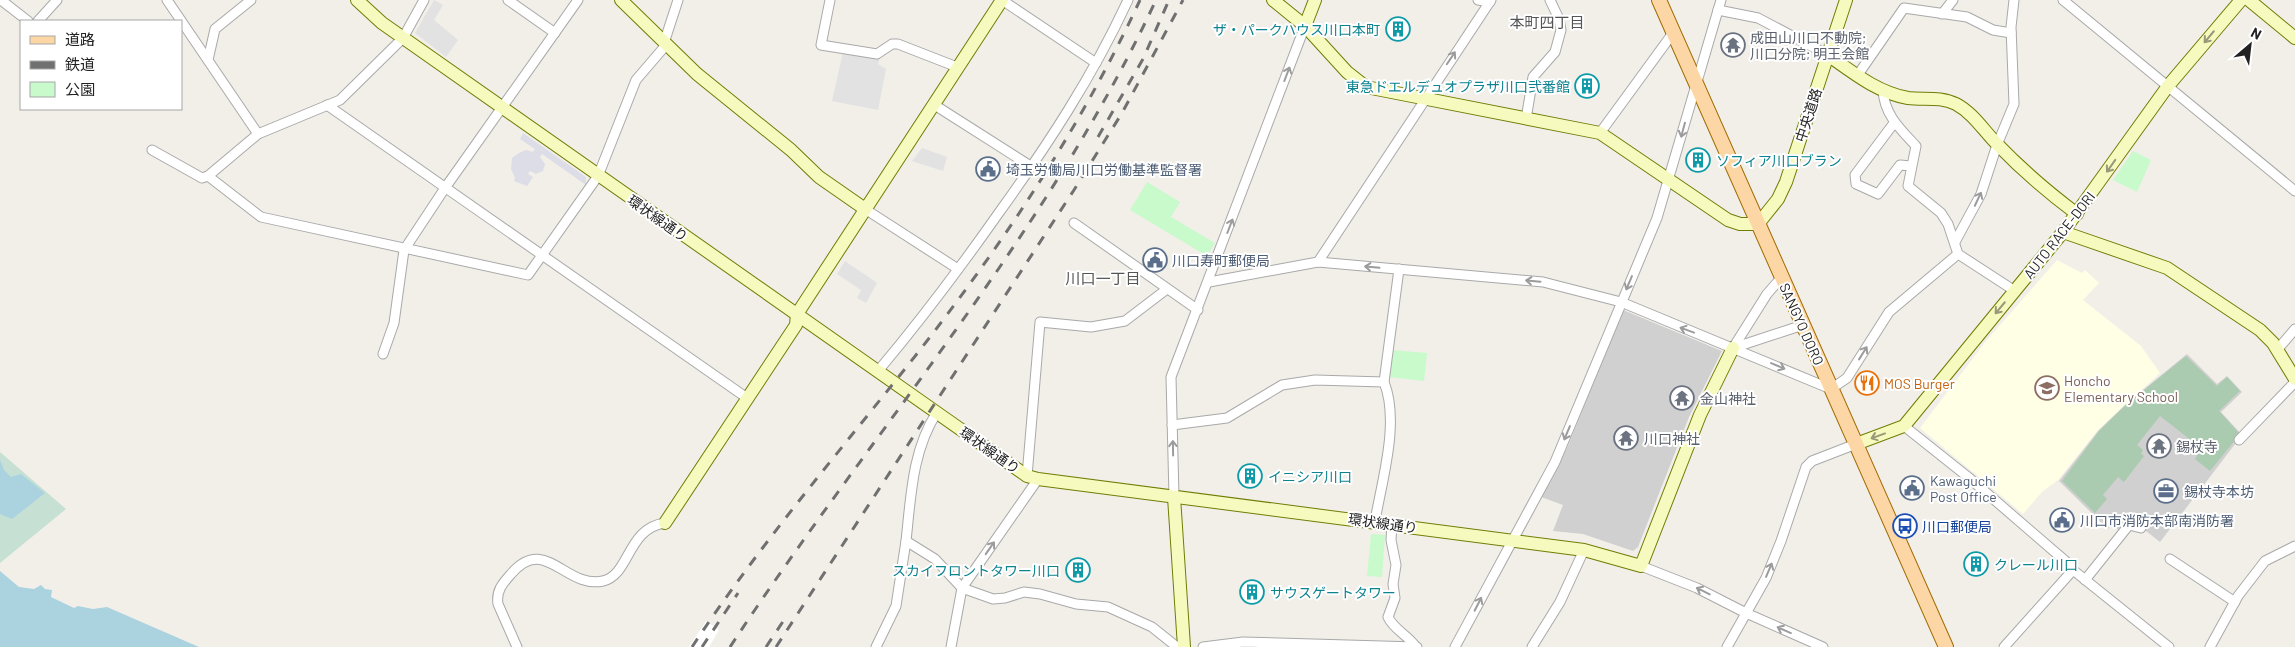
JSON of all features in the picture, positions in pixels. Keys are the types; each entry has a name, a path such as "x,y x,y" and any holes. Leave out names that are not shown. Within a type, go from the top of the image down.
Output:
{"main road":[{"name":"SANGYO DORO","path":"1659,0 1856,444 1942,646"}],"street":[{"path":"1,0 27,20"},
{"path":"39,20 57,0"},
{"path":"167,0 181,20"},
{"path":"208,60 215,29 251,0"},
{"name":"環状線通り","path":"357,0 382,23 502,109 1032,478 1375,521 1584,550 1641,566 1697,588 1746,613 1823,647"},
{"path":"152,150 202,178 208,176 258,134 340,100 403,38 424,0"},
{"path":"508,0 555,33"},
{"path":"383,354 394,323 404,250 445,188 578,0"},
{"path":"621,0 697,74 791,150 819,177 958,269"},
{"path":"208,176 261,217 404,250 528,275 598,176 636,80 665,44 678,0"},
{"path":"830,0 821,45 877,54 892,44 898,44 957,67"},
{"path":"517,647 498,604 497,597 502,584 521,563 531,558 542,559 581,578 604,581 610,579 645,530 653,525 665,523 796,325 797,314 1002,0 1096,64"},
{"path":"878,371 924,316 1032,167 1096,64 1128,0"},
{"path":"1274,0 1305,26 1347,72 1366,87 1600,133 1728,220 1740,224 1758,224"},
{"path":"1184,647 1174,496 1171,377 1209,282 1315,0"},
{"path":"1318,262 1424,99 1491,1 1478,0"},
{"path":"1526,119 1533,77 1555,52 1561,30 1559,19 1550,0"},
{"path":"1455,647 1511,540 1555,462 1657,218 1721,0"},
{"name":"中央道路","path":"1758,224 1778,199 1786,182 1846,0"},
{"path":"1942,14 1953,0"},
{"path":"1955,242 1980,194 2014,104 2011,33 2014,0"},
{"path":"2062,0 2295,191"},
{"name":"AUTO RACE-DORI","path":"1904,426 2078,214 2168,86 2241,0"},
{"path":"2249,0 2295,38"},
{"path":"1857,76 1904,8 1967,17 1993,30 2011,33"},
{"path":"1718,10 1758,18 1828,55 1857,76 1882,90 1909,98 1927,97 1957,105 1973,117 1997,145 2040,186 2078,214"},
{"path":"182,22 258,134"},
{"path":"1600,133 1673,33"},
{"path":"1882,90 1883,100 1894,123 1916,146 1908,186 1941,213 1948,224 1958,254 2015,291"},
{"path":"933,104 1032,167"},
{"path":"327,105 747,398"},
{"path":"1894,123 1855,175 1856,184 1878,194 1900,165 1911,166"},
{"path":"1074,223 1198,310"},
{"path":"2063,232 2167,268 2260,330 2277,350 2295,381 2239,440"},
{"path":"1209,282 1318,262 1543,282 1621,302 1831,389 1847,378 1890,312 1958,254"},
{"path":"1375,521 1391,427 1389,393 1384,382 1398,269"},
{"path":"1641,566 1700,415 1733,348 1767,294 1781,278"},
{"path":"952,647 962,588 1032,478 1040,322 1091,327 1125,321 1167,289"},
{"path":"1733,348 1803,326"},
{"path":"2277,350 2295,329"},
{"path":"1172,425 1227,418 1282,385 1315,380 1384,382"},
{"path":"876,647 896,606 906,541 912,478 923,436 937,412"},
{"path":"1727,647 1766,578 1781,541 1806,467 1812,461 1904,426 1968,477 2070,565 2073,570 2169,647"},
{"path":"1392,524 1391,540 1396,565 1393,584 1395,598 1388,617 1392,625 1411,638 1417,647"},
{"path":"2085,580 2129,525 2141,528"},
{"path":"906,541 935,558 962,588 993,599 1005,598 1024,592 1040,594 1076,604 1108,607 1152,627 1178,647"},
{"path":"2210,647 2234,602 2265,561 2295,546"},
{"path":"1532,647 1560,602 1584,550"},
{"path":"2170,559 2234,602"},
{"path":"2004,647 2073,570"},
{"path":"1203,647 1243,642 1417,647"}],"shaded area":[{"path":"434,0 443,5 434,20 458,40 446,57 415,33"},
{"path":"843,52 880,58 878,64 886,69 878,110 832,101"},
{"path":"523,133 586,177 586,185 542,154 540,157 545,164 543,171 536,174 530,171 528,174 533,177 527,186 514,181 515,178 511,169 512,158 526,150 533,152 535,149 520,139"},
{"path":"922,148 947,157 943,171 912,161"},
{"name":"Honcho Elementary School","path":"2057,260 2082,273 2085,270 2099,283 2083,300 2141,346 2160,373 2098,430 2058,480 2042,492 2023,514 1920,428 1986,341"},
{"path":"845,261 877,283 866,303 857,298 861,290 837,274"},
{"path":"1623,310 1722,351 1689,417 1638,547 1633,551 1583,534 1553,531 1563,505 1541,497 1568,446"},
{"name":"錫杖寺","path":"2187,354 2217,384 2227,376 2242,392 2221,412 2242,435 2160,542 2141,527 2120,531 2112,525 2108,529 2059,481 2099,430 2127,403"},
{"path":"2186,356 2217,386 2227,377 2240,391 2219,411 2240,434 2210,471 2195,459 2198,454 2189,445 2192,441 2160,416 2137,445 2143,450 2141,453 2144,456 2124,482 2118,477 2103,495 2107,499 2095,513 2062,481 2099,431 2128,403"},
{"path":"0,452 66,509 0,563"}],"green space":[{"path":"2133,151 2151,160 2137,192 2113,180"},
{"path":"1147,182 1180,202 1171,217 1215,243 1207,256 1130,210"},
{"path":"1391,350 1427,353 1424,381 1388,377"},
{"path":"1371,534 1385,535 1382,577 1367,576"}],"water":[{"path":"0,460 4,470 11,477 21,474 45,493 12,519 0,514"},
{"path":"0,571 19,587 34,589 41,585 45,589 52,590 51,597 74,608 78,606 93,609 107,607 199,647 0,647"}],"pier":[{"path":"706,621 719,630 709,647 689,647"}],"railway":[{"path":"692,647 745,571 916,355 1010,227 1066,139 1117,47 1140,0"},
{"path":"730,647 1010,251 1063,170 1112,87 1156,0"},
{"path":"1098,137 1143,59 1169,0"},
{"path":"776,647 1074,190 1122,113 1183,0"},
{"path":"702,647 738,593"},
{"path":"766,647 786,617"}],"place":[{"name":"ザ・パークハウス川口本町","path":"1398,29"},
{"name":"成田山川口不動院; 川口分院; 明王会館","path":"1733,45"},
{"name":"東急ドエルデュオプラザ川口弐番館","path":"1587,86"},
{"name":"ソフィア川口ブラン","path":"1698,160"},
{"name":"埼玉労働局川口労働基準監督署","path":"988,169"},
{"name":"川口寿町郵便局","path":"1155,260"},
{"name":"MOS Burger","path":"1867,383"},
{"name":"Honcho Elementary School","path":"2047,388"},
{"name":"金山神社","path":"1682,398"},
{"name":"川口神社","path":"1626,438"},
{"name":"錫杖寺","path":"2159,446"},
{"name":"イニシア川口","path":"1250,476"},
{"name":"Kawaguchi Post Office","path":"1912,488"},
{"name":"錫杖寺本坊","path":"2166,491"},
{"name":"川口市消防本部南消防署","path":"2062,520"},
{"name":"川口郵便局","path":"1905,526"},
{"name":"クレール川口","path":"1976,564"},
{"name":"スカイフロントタワー川口","path":"1078,570"},
{"name":"サウスゲートタワー","path":"1252,592"}],"district":[{"name":"本町四丁目","path":"1547,22"},
{"name":"川口一丁目","path":"1103,278"}]}
